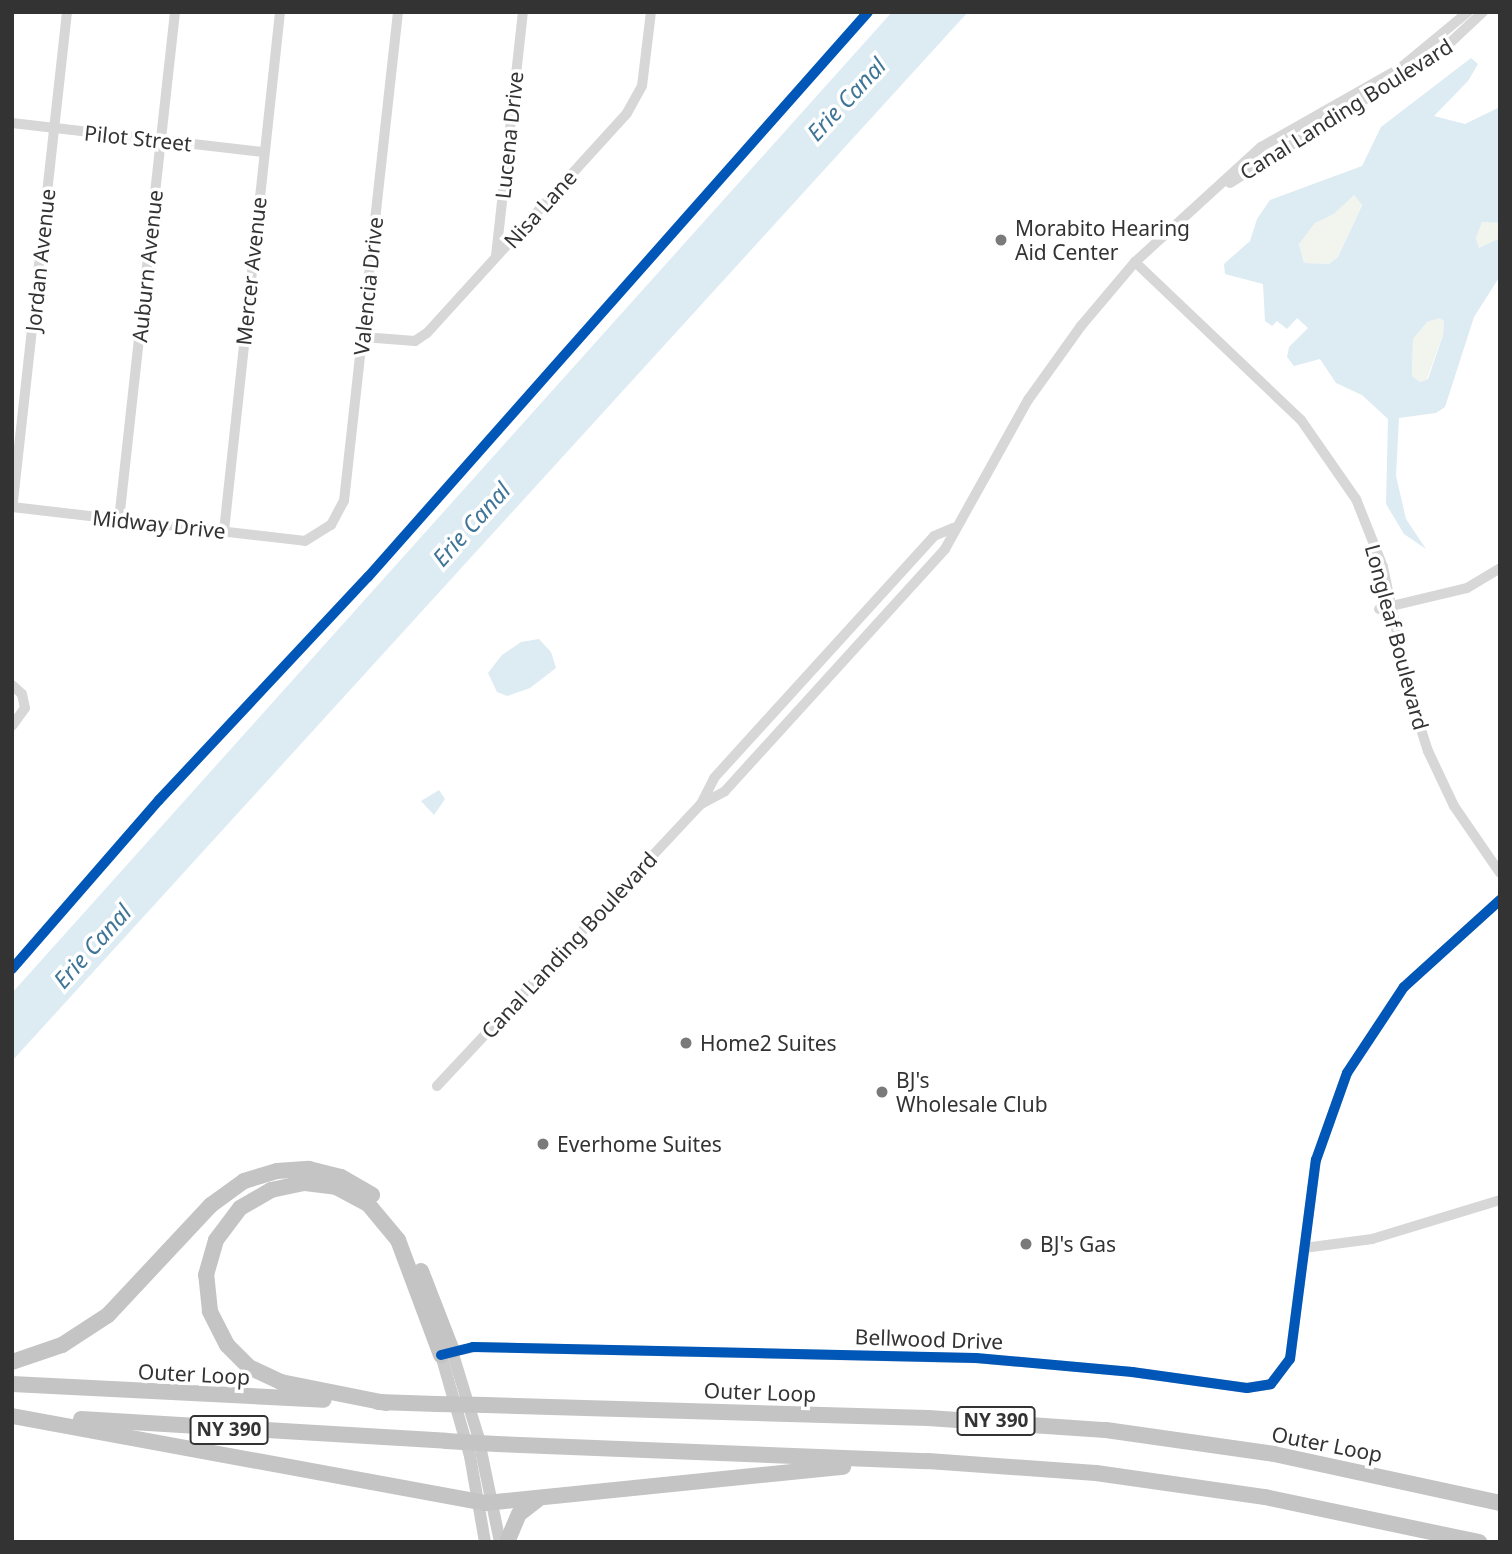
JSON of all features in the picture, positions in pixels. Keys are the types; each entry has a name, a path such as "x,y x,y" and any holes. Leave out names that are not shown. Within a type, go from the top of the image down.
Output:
{"highway":[{"path":"12,1362 62,1345 114,1311 232,1188 263,1174 298,1168 347,1179 390,1212 414,1253 446,1353"},
{"path":"386,1403 272,1379 245,1364 227,1345 210,1311 206,1275 216,1240 240,1208 267,1192 300,1184 336,1187 364,1201 398,1240 446,1353"},
{"name":"Outer Loop","path":"12,1384 386,1403 929,1418 1072,1427 1274,1454 1500,1503"},
{"path":"12,1415 486,1503 738,1474 928,1461"},
{"name":"NY 390","path":"12,1415 497,1444 928,1461 1063,1470 1198,1486 1479,1542"},
{"path":"507,1542 519,1514 546,1497"}],"main road":[{"path":"446,1353 486,1503 500,1542"},
{"path":"485,1542 486,1503"}],"street":[{"name":"Jordan Avenue","path":"12,507 67,12"},
{"name":"Auburn Avenue","path":"119,520 175,12"},
{"name":"Mercer Avenue","path":"224,531 280,12"},
{"name":"Valencia Drive","path":"305,541 331,525 344,501 398,12"},
{"name":"Lucena Drive","path":"496,258 523,12"},
{"name":"Nisa Lane","path":"363,337 415,341 496,258 627,113 642,86 651,12"},
{"name":"Canal Landing Boulevard","path":"701,804 725,791 945,549 953,528 1034,392 1135,262 1261,148 1399,68 1468,12"},
{"name":"Canal Landing Boulevard","path":"1204,199 1438,54 1483,12"},
{"name":"Pilot Street","path":"12,123 264,152"},
{"name":"Longleaf Boulevard","path":"1135,262 1301,420 1330,457 1369,530 1392,606 1410,695 1428,751 1454,806 1500,873"},
{"name":"Midway Drive","path":"12,507 305,541"},
{"name":"Canal Landing Boulevard","path":"437,1086 701,804 714,778 925,547 953,528"},
{"path":"1379,609 1467,588 1500,568"},
{"path":"12,685 22,694 25,708 12,726"},
{"name":"Bellwood Drive","path":"446,1353 478,1347 976,1359 1260,1388 1279,1378 1290,1359 1319,1149 1353,1061 1404,987 1500,900"},
{"path":"1304,1248 1372,1239 1500,1200"}],"shaded area":[{"path":"1354,195 1362,204 1338,257 1329,264 1304,263 1299,244 1315,223 1334,214"},
{"path":"1482,222 1500,223 1500,238 1479,248 1476,238"},
{"path":"1440,318 1444,321 1443,334 1427,379 1420,382 1412,376 1413,339 1427,322"}],"water":[{"name":"Erie Canal","path":"892,12 968,12 12,1061 12,993"},
{"path":"1471,58 1478,64 1468,81 1434,116 1465,124 1500,107 1500,223 1482,222 1476,238 1479,248 1500,238 1500,276 1474,317 1445,407 1436,413 1399,418 1396,476 1406,519 1426,549 1404,534 1386,504 1388,419 1362,395 1336,383 1320,359 1294,366 1287,357 1289,347 1308,328 1297,318 1287,329 1277,321 1272,326 1265,321 1263,284 1225,274 1224,264 1250,241 1257,219 1270,200 1362,166 1381,127","holes":["1354,195 1362,205 1338,257 1329,264 1304,263 1299,244 1315,223 1334,214","1440,318 1444,321 1443,335 1428,379 1420,382 1412,376 1413,339 1427,322"]},
{"path":"539,639 551,652 556,668 530,688 507,696 497,692 488,673 502,655 521,642"},
{"path":"439,790 445,799 434,815 421,801"}],"cycle path":[{"path":"12,969 159,800 368,577 868,12"},
{"path":"441,1355 473,1347 976,1358 1132,1372 1247,1388 1271,1384 1290,1359 1316,1160 1347,1073 1404,987 1500,900"}],"place":[{"name":"Morabito Hearing Aid Center","path":"1001,240"},
{"name":"Home2 Suites","path":"686,1043"},
{"name":"BJ's Wholesale Club","path":"882,1092"},
{"name":"Everhome Suites","path":"543,1144"},
{"name":"BJ's Gas","path":"1026,1244"}]}
